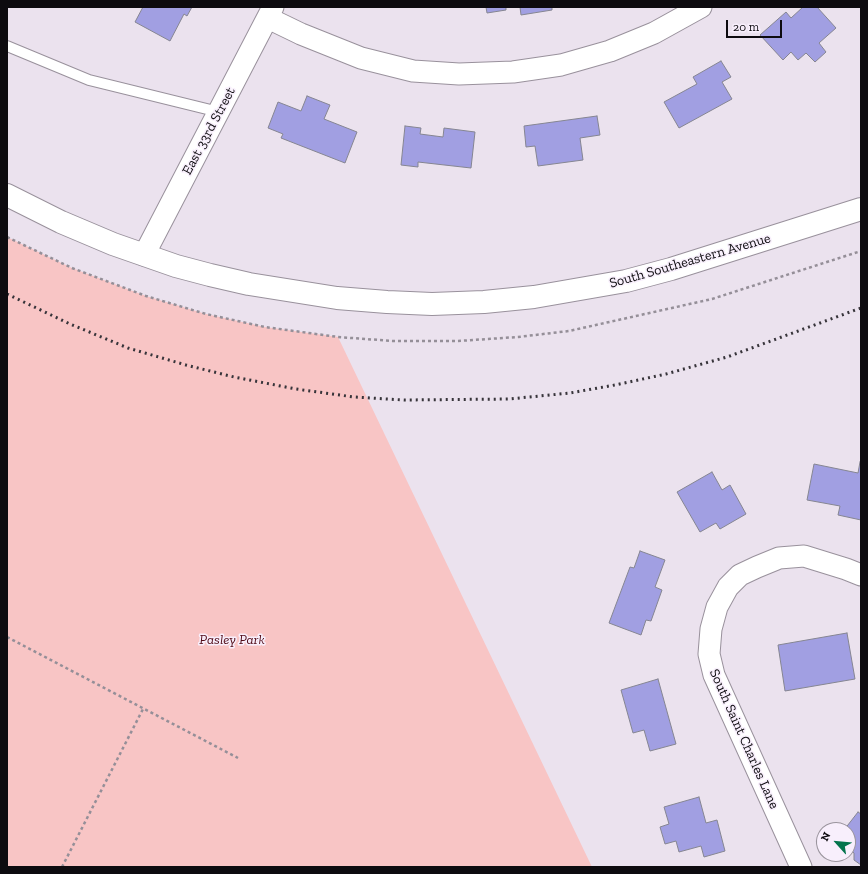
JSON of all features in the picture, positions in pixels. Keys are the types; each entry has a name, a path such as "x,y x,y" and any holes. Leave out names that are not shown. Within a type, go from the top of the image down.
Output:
{"main road":[{"name":"South Southeastern Avenue","path":"7,195 90,235 176,266 249,284 337,298 432,304 484,302 534,297 626,281 671,269 861,209"}],"street":[{"path":"270,13 301,34 361,58 413,71 459,74 514,72 561,65 610,51 654,33 700,7"},
{"name":"East 33rd Street","path":"144,255 270,13"},
{"name":"South Saint Charles Lane","path":"801,867 714,675 709,654 711,629 717,607 728,587 740,575 757,566 779,558 804,556 861,575"}],"lane":[{"path":"7,46 89,80 219,112"}],"path":[{"path":"7,237 92,276 146,296 206,314 265,327 338,338 393,342 458,341 569,331 712,299 861,250"},
{"path":"7,637 238,758"},
{"path":"62,867 143,709"}],"green space":[{"name":"Pasley Park","path":"7,237 72,268 146,296 206,314 265,327 338,337 592,867 7,867"}],"building":[{"path":"143,7 192,7 187,16 184,14 170,41 135,22"},
{"path":"486,7 506,7 506,10 487,13"},
{"path":"520,7 552,7 552,10 521,15"},
{"path":"803,7 817,7 836,28 819,43 826,52 815,62 806,53 798,60 791,52 783,60 760,35 786,12 791,18"},
{"path":"721,61 731,77 722,82 732,99 679,128 664,102 697,84 693,77"},
{"path":"307,96 330,105 324,119 357,132 345,163 281,138 283,134 268,128 278,102 301,111"},
{"path":"597,116 600,135 580,138 583,160 538,166 535,146 526,147 524,126"},
{"path":"405,126 421,128 420,134 443,137 444,128 475,132 471,168 418,162 418,167 401,165"},
{"path":"860,462 861,520 838,515 840,506 807,500 814,464 858,473"},
{"path":"712,472 722,490 730,485 746,514 720,529 716,523 700,532 677,492"},
{"path":"640,551 665,560 655,587 662,590 651,621 646,620 641,635 609,623 630,567 634,568"},
{"path":"847,633 855,679 785,691 778,645"},
{"path":"658,679 676,744 650,751 644,730 633,733 621,690"},
{"path":"699,797 706,823 717,820 725,851 704,857 701,846 679,852 676,841 665,844 660,827 669,824 664,807"},
{"path":"858,812 861,814 861,865 856,861 856,822 850,822"}],"railway":[{"path":"7,294 70,324 128,348 186,365 234,377 296,389 354,397 404,400 509,399 570,393 615,385 666,374 727,357 861,308"}]}
